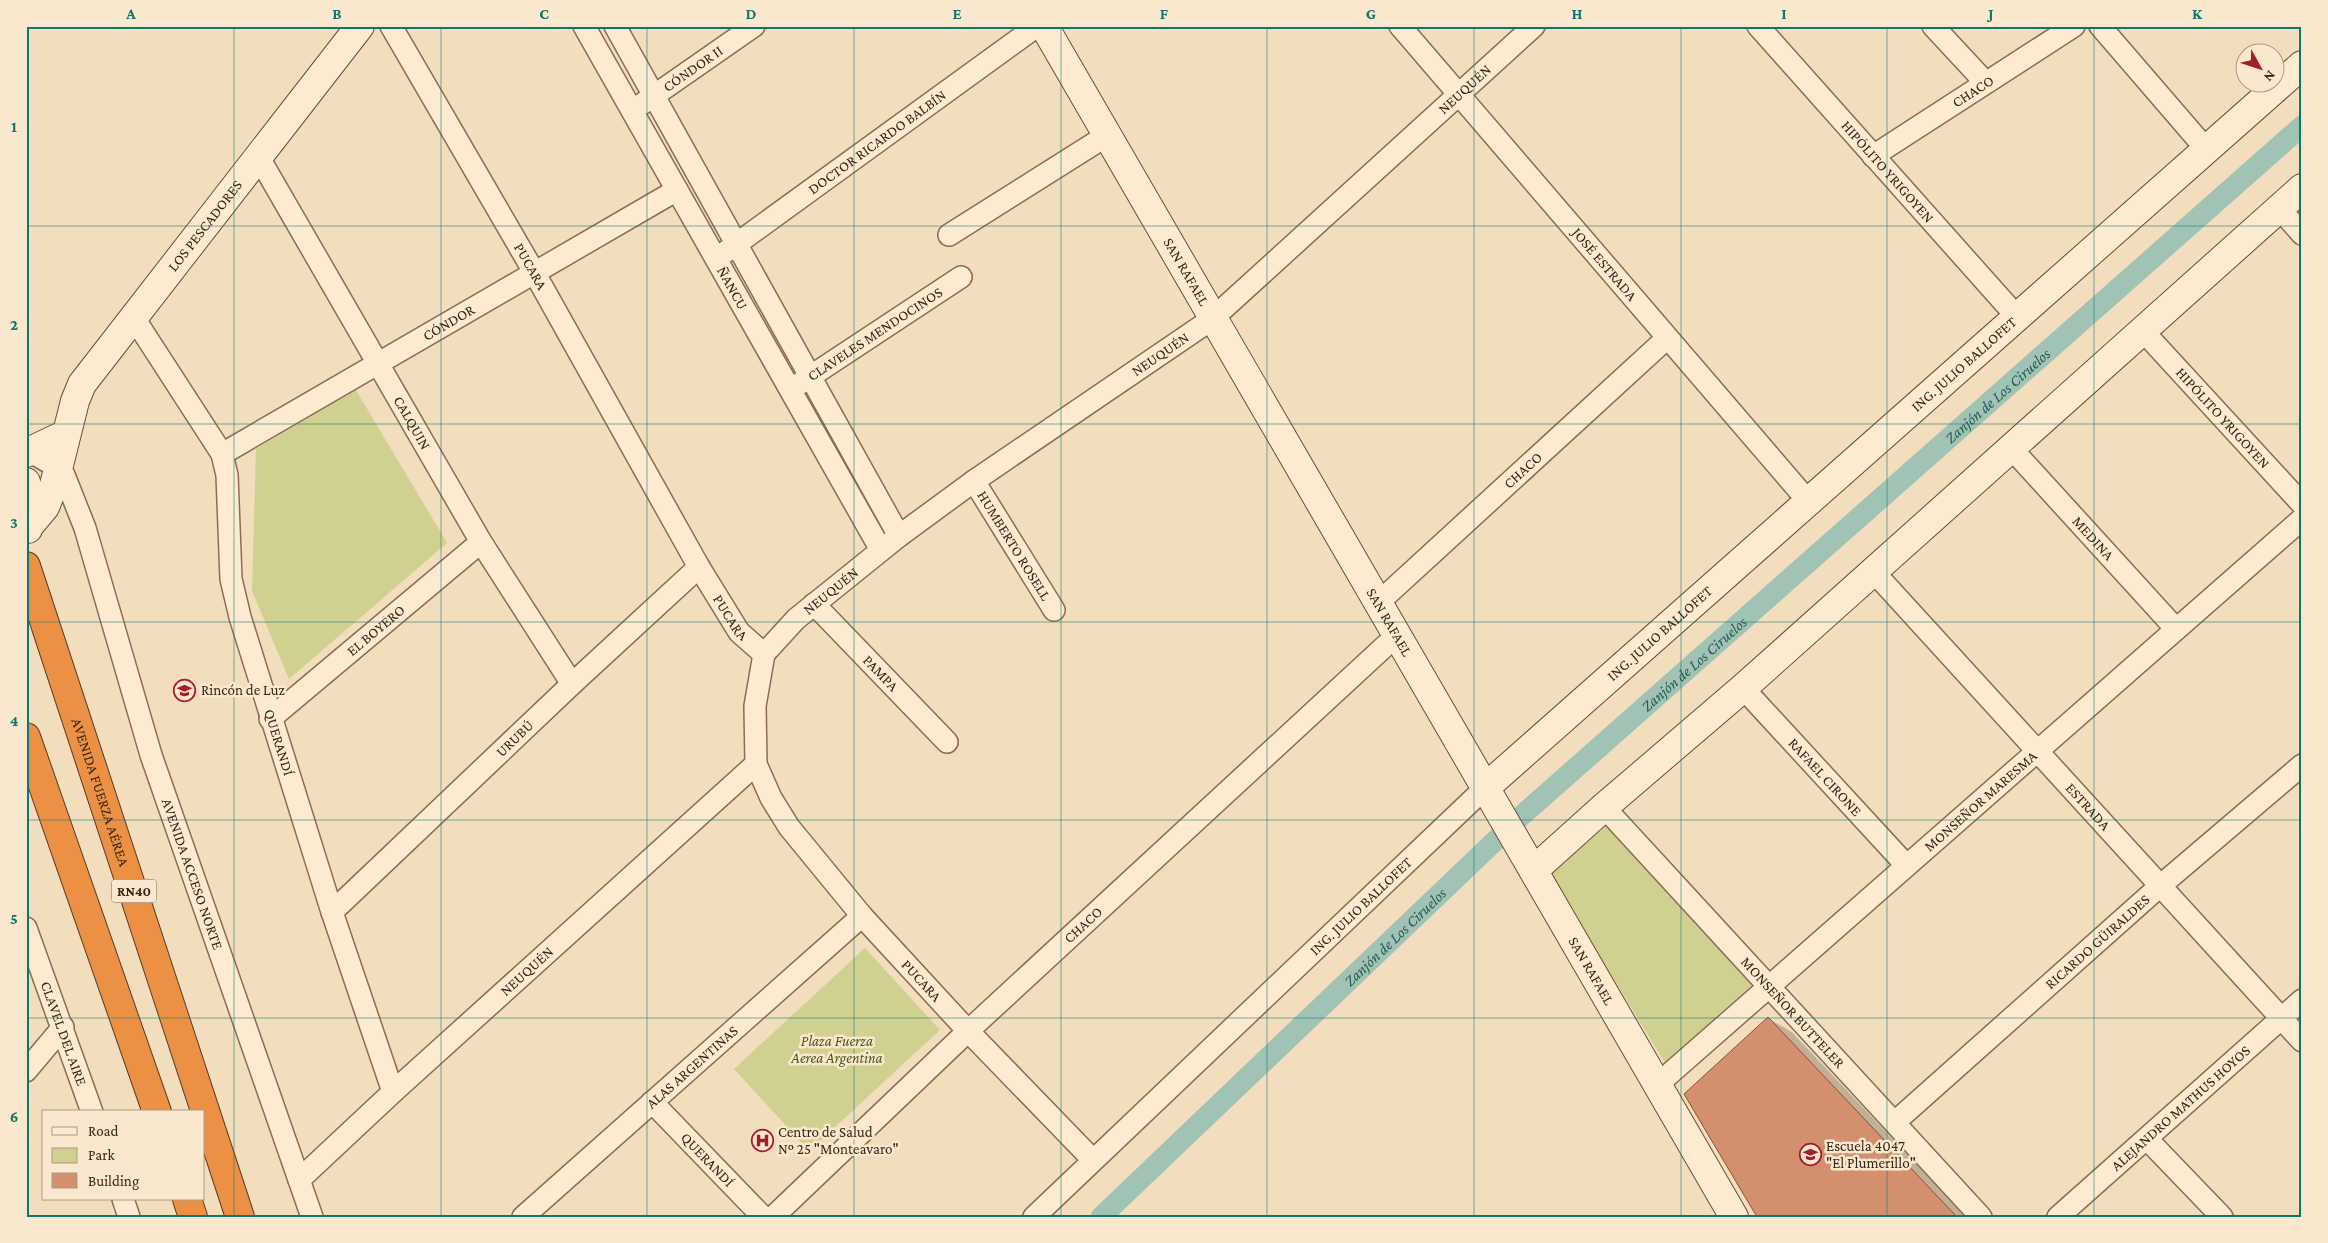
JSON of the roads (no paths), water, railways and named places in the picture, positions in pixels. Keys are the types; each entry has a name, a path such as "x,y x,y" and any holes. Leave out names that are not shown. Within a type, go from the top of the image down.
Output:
{"highway":[{"name":"AVENIDA FUERZA AÉREA","path":"26,566 205,1110"},
{"path":"26,737 156,1110"},
{"name":"AVENIDA FUERZA AÉREA","path":"205,1111 240,1217"},
{"path":"187,1200 193,1217"}],"street":[{"name":"LOS PESCADORES","path":"33,522 58,467 74,401 82,384 360,26"},
{"name":"PUCARA","path":"391,26 534,272 700,567 739,632 764,654 755,706 756,764 771,798 789,827 862,916 968,1031 1093,1160"},
{"name":"ÑANCU","path":"584,26 881,550"},
{"name":"ÑANCU","path":"615,26 898,536"},
{"name":"CÓNDOR II","path":"632,110 754,26"},
{"name":"DOCTOR RICARDO BALBÍN","path":"716,259 1037,26"},
{"name":"SAN RAFAEL","path":"1044,26 1212,319 1379,602 1734,1217"},
{"name":"JOSÉ ESTRADA","path":"1400,26 1666,339 1808,501"},
{"name":"NEUQUÉN","path":"764,654 796,619 898,536 974,481 1212,319 1534,26"},
{"name":"HIPÓLITO YRIGOYEN","path":"1758,26 2018,318"},
{"path":"1933,26 1985,82"},
{"name":"CHACO","path":"1873,156 2074,26"},
{"path":"2100,26 2206,149"},
{"name":"ING. JULIO BALLOFET","path":"1034,1217 1093,1160 1808,501 2018,318 2302,65"},
{"path":"950,235 1106,136"},
{"name":"CALQUIN","path":"258,156 481,542 572,684"},
{"path":"1530,862 1604,807 1743,688 2302,188"},
{"name":"CÓNDOR","path":"222,454 677,190"},
{"path":"2279,208 2302,234"},
{"name":"CLAVELES MENDOCINOS","path":"790,389 961,277"},
{"name":"QUERANDÍ","path":"134,318 222,454 227,475 231,579 240,617 270,719 332,912 393,1092"},
{"name":"HIPÓLITO YRIGOYEN","path":"2143,331 2302,504"},
{"name":"CHACO","path":"1379,602 1666,339"},
{"path":"28,453 66,434"},
{"name":"MEDINA","path":"2011,448 2176,629"},
{"path":"28,453 58,467"},
{"name":"AVENIDA ACCESO NORTE","path":"58,467 69,485 85,528 151,755 312,1217"},
{"name":"HUMBERTO ROSELL","path":"974,481 1054,610"},
{"path":"26,482 32,506 33,522"},
{"name":"AVENIDA ACCESO NORTE","path":"33,522 58,507 68,511 85,528"},
{"name":"MONSEÑOR MARESMA","path":"1658,1084 2302,519"},
{"name":"EL BOYERO","path":"270,719 481,542"},
{"name":"URUBÚ","path":"332,912 572,684 700,567"},
{"name":"ESTRADA","path":"1873,571 2302,1041"},
{"name":"PAMPA","path":"814,604 948,742"},
{"name":"CHACO","path":"773,1217 968,1031 1397,635"},
{"name":"RAFAEL CIRONE","path":"1743,688 1906,866"},
{"name":"NEUQUÉN","path":"299,1180 393,1092 756,764"},
{"name":"RICARDO GÜIRALDES","path":"1895,1122 2160,886 2302,765"},
{"name":"MONSEÑOR BUTTELER","path":"1604,807 1981,1217"},
{"name":"ALAS ARGENTINAS","path":"523,1217 862,916"},
{"name":"CLAVEL DEL AIRE","path":"26,928 91,1110"},
{"name":"ALEJANDRO MATHUS HOYOS","path":"2058,1217 2302,1000"},
{"path":"26,1071 63,1027"},
{"name":"QUERANDÍ","path":"652,1102 763,1217"},
{"path":"2147,1139 2222,1217"},
{"path":"122,1200 128,1217"}],"waterway":[{"name":"Zanjón de Los Ciruelos","path":"1101,1217 1519,818 2302,126"}],"place":[{"name":"Rincón de Luz","path":"185,690"},
{"name":"Centro de Salud Nº 25 \"Monteavaro\"","path":"762,1141"},
{"name":"Escuela 4047 \"El Plumerillo\"","path":"1810,1155"}],"park label":[{"name":"Plaza Fuerza Aerea Argentina","path":"837,1050"}]}
